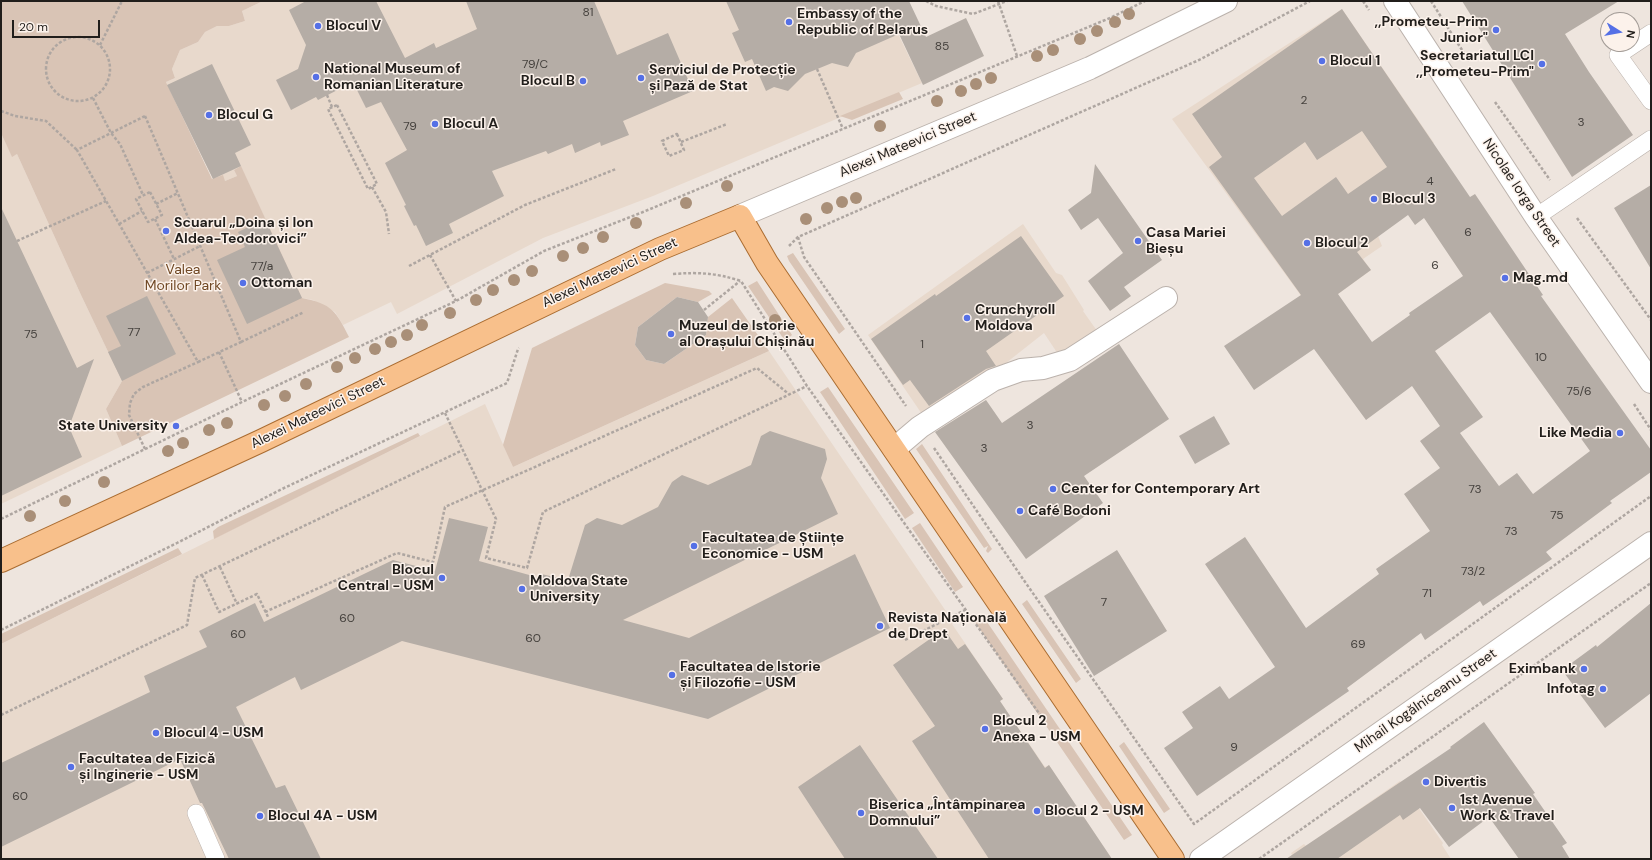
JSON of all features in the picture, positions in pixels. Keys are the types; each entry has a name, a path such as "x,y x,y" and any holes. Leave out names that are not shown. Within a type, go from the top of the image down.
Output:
{"main road":[{"name":"Alexei Mateevici Street","path":"1,561 260,441 660,249 1090,68 1226,1"},
{"name":"Nicolae Iorga Street","path":"1395,1 1536,217 1651,382"},
{"path":"740,216 766,263 1173,859"},
{"path":"894,449 920,427 992,380 1021,370 1043,368 1070,360 1166,298"},
{"name":"Mihail Kogălniceanu Street","path":"1201,859 1651,543"}],"lane":[{"path":"1651,33 1618,55 1651,101"},
{"path":"1536,217 1651,139"},
{"path":"196,813 216,859"}],"path":[{"path":"100,45 122,1"},
{"path":"926,1 936,6 973,14 1007,1"},
{"path":"998,1 1017,56"},
{"path":"1,520 242,402 456,301 544,251 643,212 1110,18 1145,1"},
{"path":"786,250 798,237 1199,60 1310,1"},
{"path":"1431,1 1473,68"},
{"path":"80,36 92,39 107,53 110,63 110,74 107,84 101,92 93,98 83,101 72,101 62,97 53,90 47,81 47,59 52,49 60,42 70,37 80,36"},
{"path":"817,69 842,129"},
{"path":"327,96 332,107"},
{"path":"93,98 111,133 120,144 143,195"},
{"path":"337,105 377,184 372,187 368,189 328,109 337,105"},
{"path":"1,111 15,116 46,121 77,150 198,362"},
{"path":"77,150 145,116 241,342"},
{"path":"681,142 727,124"},
{"path":"677,134 681,142 684,150 669,156 662,141 677,134"},
{"path":"409,266 525,205 616,169"},
{"path":"372,187 386,212 389,234"},
{"path":"150,192 156,204 162,215 148,222 136,199 150,192"},
{"path":"156,204 178,193"},
{"path":"17,241 106,201"},
{"path":"119,224 142,211"},
{"path":"155,219 174,259"},
{"path":"798,237 804,256 1023,579 1194,824 1651,496"},
{"path":"147,273 200,246"},
{"path":"430,255 456,301"},
{"path":"666,277 673,274 695,273 722,275 740,281 808,386 1042,718"},
{"path":"704,310 740,281"},
{"path":"145,449 129,415 130,403 134,394 143,387 304,312"},
{"path":"1,630 282,489 507,383 518,349 524,346"},
{"path":"219,352 242,402"},
{"path":"265,612 396,553 433,562 446,507 481,490 757,368 790,395"},
{"path":"445,413 496,519 486,558 527,568 543,512 808,386"},
{"path":"1,714 187,624 196,578 463,450"},
{"path":"220,567 237,604"},
{"path":"202,575 219,612 257,594 268,617"},
{"path":"1259,859 1651,583"},
{"path":"905,640 965,610"}],"shaded area":[{"path":"263,1 882,1 922,83 653,196 543,238 397,314 391,302 343,325 335,312 313,300 302,298 241,167 234,170 237,176 225,181 213,179 166,82 175,78 172,69 180,50 198,42 205,32 217,26 229,26 245,21 242,11"},
{"path":"1342,9 1434,143 1397,168 1378,236 1382,246 1363,259 1371,270 1338,294 1323,326 1172,119"},
{"path":"1,133 12,156 17,154 122,381 106,409 122,446 1,504"},
{"name":"Crunchyroll Moldova","path":"1023,224 1056,273 1062,275 1084,310 1083,311 1100,335 1062,360 1044,333 973,389 926,420 868,335"},
{"name":"Moldova State University","path":"769,351 954,623 952,624 1003,699 1000,701 1045,767 1049,765 1112,859 1,859 1,644 485,404 513,467"},
{"path":"1400,781 1443,843 1442,845 1451,859 1286,859 1292,855 1291,853 1304,844 1306,846"}],"green space":[{"name":"Valea Morilor Park","path":"1,1 263,1 242,11 245,21 229,26 217,26 205,32 198,42 180,50 172,69 175,78 166,82 212,179 223,175 225,181 237,176 234,170 241,166 302,298 320,303 332,310 349,337 122,446 106,409 122,381 17,154 12,157 1,133"},
{"path":"899,92 903,99 852,120 840,116"},
{"path":"793,253 845,329 839,334 789,261 787,256"},
{"path":"757,281 792,335 785,341 748,286"},
{"path":"665,283 709,291 712,294 698,302 677,297 638,327 635,345 646,360 664,364 706,335 708,317 732,298 769,351 513,467 503,445 532,348"},
{"path":"828,387 914,513 905,519 820,392"},
{"path":"418,433 420,436 214,539 213,531 218,527"},
{"path":"922,444 992,549 988,553 986,551 988,546 984,548 916,449"},
{"path":"920,523 963,587 955,592 912,528"},
{"path":"178,548 182,554 1,644 1,634"},
{"path":"1027,600 1081,679 1076,683 1022,604"},
{"path":"983,616 1132,835 1124,840 975,622"},
{"path":"1124,742 1170,809 1164,813 1119,746"}],"building":[{"path":"306,1 376,1 405,58 434,43 436,48 477,29 466,1 594,1 617,55 668,33 693,91 623,121 629,135 601,146 600,142 575,153 572,144 548,154 546,151 492,171 504,196 449,224 453,233 426,246 416,225 414,226 404,206 406,205 385,163 407,150 381,102 366,108 353,82 318,100 316,97 291,110 276,80 298,69 306,45 289,10"},
{"path":"726,1 909,1 926,37 966,18 984,56 923,85 899,34 856,53 848,67 832,63 805,74 788,91 774,87 766,91 752,59 745,62 732,33 739,30"},
{"path":"1462,1 1619,1 1565,34 1589,72 1633,135 1572,177"},
{"path":"1342,9 1470,197 1475,194 1543,295 1541,296 1651,450 1651,472 1610,501 1612,503 1546,552 1552,559 1483,606 1480,601 1425,640 1421,633 1347,688 1349,691 1197,796 1164,748 1193,728 1182,712 1220,686 1229,699 1275,667 1205,564 1245,537 1306,628 1379,574 1376,569 1430,531 1404,494 1440,468 1420,441 1440,426 1412,386 1366,420 1314,349 1254,390 1224,346 1301,295 1209,167 1222,157 1192,114","holes":["1362,131 1387,167 1348,194 1336,177 1282,216 1254,178 1305,142 1317,160","1408,215 1415,225 1424,218 1463,276 1409,313 1410,315 1372,342 1338,294 1371,270 1357,252","1490,312 1590,451 1533,494 1517,473 1499,486 1460,433 1483,417 1435,351"]},
{"name":"Blocul G","path":"212,64 251,145 235,153 241,166 213,179 167,85"},
{"name":"Casa Mariei Bieșu","path":"1095,164 1162,260 1124,287 1131,296 1110,311 1088,281 1123,253 1098,218 1081,230 1068,210 1091,193"},
{"path":"1651,185 1651,269 1614,208"},
{"path":"1,207 77,368 94,359 69,427 82,457 1,496"},
{"path":"265,219 302,298 247,324 217,260 245,247 238,232"},
{"name":"Crunchyroll Moldova","path":"1021,236 1064,296 986,351 996,366 986,369 929,406 910,380 903,385 871,339 935,294 936,296"},
{"path":"147,296 176,354 122,381 108,352 121,346 106,316"},
{"path":"677,297 698,302 708,317 706,335 664,364 646,360 635,345 638,327"},
{"path":"1119,344 1169,419 1084,476 1103,503 1026,559 935,432 986,400 1002,423"},
{"path":"1214,416 1230,444 1195,464 1179,436"},
{"name":"Blocul Central - USM","path":"770,431 825,449 827,459 821,478 838,514 623,620 689,638 855,554 890,628 708,719 402,641 301,690 295,677 236,707 276,788 285,785 321,859 229,859 202,803 200,803 180,759 1,847 1,763 150,692 144,676 207,647 199,631 255,603 264,622 393,560 435,571 449,518 488,527 479,561 540,578 541,574 568,580 585,525 597,518 622,525 658,507 672,482 682,475 708,485 751,465 761,436"},
{"path":"1117,550 1167,631 1094,676 1044,596"},
{"path":"1651,603 1651,693 1605,728 1562,670 1596,645 1597,647"},
{"name":"Blocul 2 Anexa - USM","path":"944,629 958,649 965,644 1003,699 1000,701 1045,768 1049,765 1112,859 989,859 912,741 935,726 893,665"},
{"path":"1484,722 1535,793 1533,794 1567,843 1562,846 1570,859 1519,859 1489,817 1449,847 1420,808 1403,820 1400,815 1337,859 1286,859 1451,748 1450,747"},
{"name":"Biserica „Întâmpinarea Domnului”","path":"860,745 938,859 845,859 798,787"}],"place":[{"name":"Embassy of the Republic of Belarus","path":"789,22"},
{"name":"Blocul V","path":"318,26"},
{"name":",,Prometeu-Prim Junior\"","path":"1496,30"},
{"name":"Blocul 1","path":"1322,61"},
{"name":"Secretariatul LCI ,,Prometeu-Prim\"","path":"1542,64"},
{"name":"National Museum of Romanian Literature","path":"316,77"},
{"name":"Serviciul de Protecție și Pază de Stat","path":"641,78"},
{"name":"Blocul B","path":"583,81"},
{"name":"Blocul G","path":"209,115"},
{"name":"Blocul A","path":"435,124"},
{"name":"Blocul 3","path":"1374,199"},
{"name":"Scuarul „Doina și Ion Aldea-Teodorovici”","path":"166,231"},
{"name":"Casa Mariei Bieșu","path":"1138,241"},
{"name":"Blocul 2","path":"1307,243"},
{"name":"Mag.md","path":"1505,278"},
{"name":"Ottoman","path":"243,283"},
{"name":"Crunchyroll Moldova","path":"967,318"},
{"name":"Muzeul de Istorie al Orașului Chișinău","path":"671,334"},
{"name":"State University","path":"176,426"},
{"name":"Like Media","path":"1620,433"},
{"name":"Center for Contemporary Art","path":"1053,489"},
{"name":"Café Bodoni","path":"1020,511"},
{"name":"Facultatea de Științe Economice - USM","path":"694,546"},
{"name":"Blocul Central - USM","path":"442,578"},
{"name":"Moldova State University","path":"522,589"},
{"name":"Revista Națională de Drept","path":"880,626"},
{"name":"Eximbank","path":"1584,669"},
{"name":"Facultatea de Istorie și Filozofie - USM","path":"672,675"},
{"name":"Infotag","path":"1603,689"},
{"name":"Blocul 2 Anexa - USM","path":"985,729"},
{"name":"Blocul 4 - USM","path":"156,733"},
{"name":"Facultatea de Fizică și Inginerie - USM","path":"71,767"},
{"name":"Divertis","path":"1426,782"},
{"name":"1st Avenue Work & Travel","path":"1452,808"},
{"name":"Blocul 2 - USM","path":"1037,811"},
{"name":"Biserica „Întâmpinarea Domnului”","path":"861,813"},
{"name":"Blocul 4A - USM","path":"260,816"}]}
